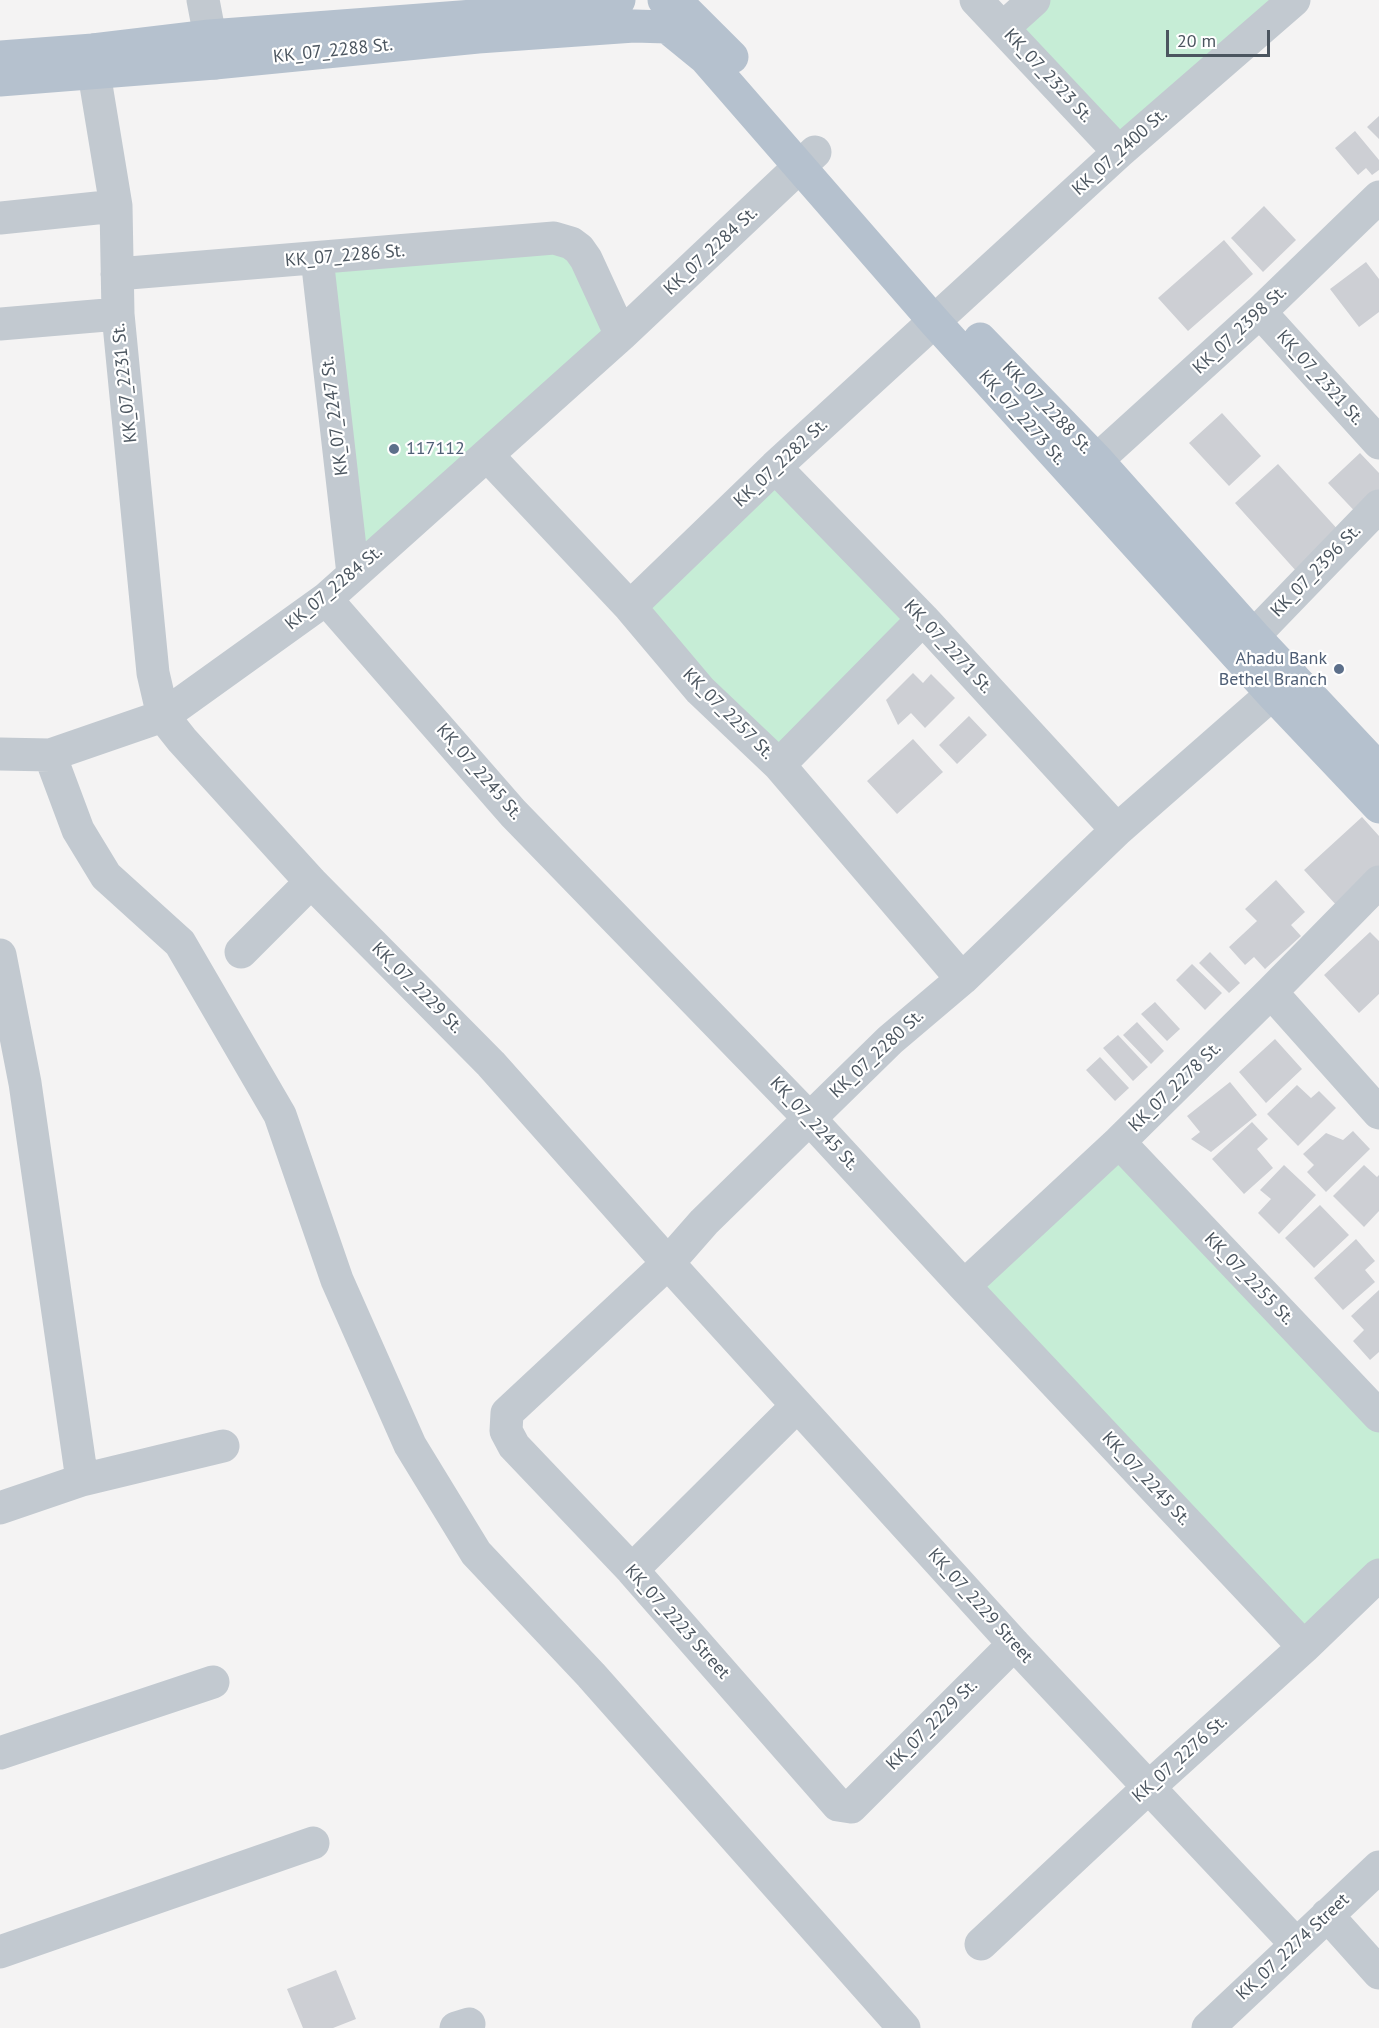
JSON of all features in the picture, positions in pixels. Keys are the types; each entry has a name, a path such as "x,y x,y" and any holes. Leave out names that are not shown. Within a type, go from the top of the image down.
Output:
{"main road":[{"name":"KK_07_2288 St.","path":"0,80 94,61 212,50 472,16 619,0"},
{"name":"KK_07_2288 St.","path":"212,50 478,37 634,26 676,9"},
{"name":"KK_07_2273 St.","path":"676,9 705,58 807,160 942,314 1088,470 1281,684 1379,807"},
{"name":"KK_07_2288 St.","path":"0,57 94,61"},
{"path":"1281,684 1379,769"}],"street":[{"path":"203,0 212,50"},
{"name":"KK_07_2323 St.","path":"976,0 1119,152"},
{"path":"1003,28 1034,0"},
{"name":"KK_07_2400 St.","path":"942,314 1119,152 1294,0"},
{"name":"KK_07_2231 St.","path":"94,61 116,206 118,314 153,673 163,716"},
{"name":"KK_07_2284 St.","path":"0,754 50,755 163,716 326,599 621,335 807,160"},
{"name":"KK_07_2398 St.","path":"1088,470 1260,312 1379,197"},
{"path":"0,218 116,206"},
{"name":"KK_07_2286 St.","path":"117,274 554,238 571,243 586,259 621,335"},
{"name":"KK_07_2247 St.","path":"317,258 353,574"},
{"name":"KK_07_2321 St.","path":"1260,312 1379,443"},
{"path":"0,324 118,314"},
{"name":"KK_07_2282 St.","path":"630,607 776,466 942,314"},
{"name":"KK_07_2257 St.","path":"487,456 630,607 700,690 779,765 962,979"},
{"name":"KK_07_2271 St.","path":"776,466 923,619 1117,831"},
{"name":"KK_07_2396 St.","path":"1245,645 1379,506"},
{"name":"KK_07_2245 St.","path":"326,599 513,813 809,1118 1304,1647"},
{"path":"779,765 923,619"},
{"name":"KK_07_2280 St.","path":"506,1431 507,1413 668,1263 704,1222 809,1118 890,1040 962,979 1117,831 1281,684"},
{"name":"KK_07_2229 St.","path":"163,716 311,882 491,1064 668,1263"},
{"path":"50,755 78,830 106,876 180,943 280,1115 338,1280 406,1435 476,1553 591,1675 904,2028"},
{"path":"241,952 311,882"},
{"name":"KK_07_2278 St.","path":"964,1286 1119,1142 1271,993 1379,882"},
{"path":"0,955 25,1083 82,1480"},
{"path":"1271,993 1379,1113"},
{"name":"KK_07_2255 St.","path":"1119,1142 1379,1416"},
{"name":"KK_07_2229 Street","path":"668,1263 1014,1644 1296,1944"},
{"path":"632,1570 797,1406"},
{"name":"KK_07_2223 Street","path":"506,1431 514,1446 632,1570 838,1805 851,1807"},
{"path":"0,1508 82,1480 223,1446"},
{"name":"KK_07_2276 St.","path":"981,1944 1304,1647 1379,1575"},
{"name":"KK_07_2229 St.","path":"851,1807 1014,1644"},
{"path":"0,1753 213,1682"},
{"path":"0,1952 314,1843"},
{"name":"KK_07_2274 Street","path":"1208,2028 1379,1867"},
{"path":"1327,1915 1379,1973"}],"green space":[{"path":"1034,0 1294,0 1119,152 1003,28"},
{"path":"571,243 621,335 353,574 317,258"},
{"path":"775,467 923,619 779,765 630,607"},
{"path":"1119,1142 1379,1416 1379,1575 1304,1647 964,1286"}],"building":[{"path":"1379,116 1379,139 1367,127"},
{"path":"1355,131 1379,160 1379,170 1372,175 1366,168 1358,175 1335,148"},
{"path":"1264,206 1296,240 1263,272 1231,238"},
{"path":"1224,240 1253,274 1188,331 1158,298"},
{"path":"1366,262 1379,279 1379,312 1359,327 1330,289"},
{"path":"1222,413 1261,456 1229,486 1189,443"},
{"path":"1360,453 1379,473 1379,506 1364,521 1328,483"},
{"path":"1278,464 1341,533 1297,572 1235,503"},
{"path":"913,673 923,683 931,674 955,698 925,728 911,713 898,725 886,700"},
{"path":"969,716 987,735 957,764 939,745"},
{"path":"913,739 943,772 897,814 867,781"},
{"path":"1362,817 1379,836 1379,870 1338,907 1304,870"},
{"path":"1276,880 1305,912 1291,925 1301,936 1265,969 1254,957 1245,965 1229,947 1257,921 1245,909"},
{"path":"1370,932 1379,941 1379,994 1359,1013 1324,975"},
{"path":"1210,952 1240,983 1229,993 1199,963"},
{"path":"1192,964 1222,993 1205,1010 1176,980"},
{"path":"1155,1002 1180,1029 1167,1041 1141,1014"},
{"path":"1137,1022 1164,1051 1151,1064 1123,1035"},
{"path":"1118,1035 1148,1067 1133,1081 1103,1048"},
{"path":"1275,1039 1302,1069 1266,1103 1239,1072"},
{"path":"1100,1057 1129,1088 1115,1101 1086,1070"},
{"path":"1230,1082 1257,1115 1211,1152 1191,1139 1200,1132 1187,1116"},
{"path":"1297,1085 1311,1098 1319,1091 1336,1108 1298,1146 1267,1114"},
{"path":"1252,1122 1268,1139 1257,1149 1273,1168 1244,1194 1212,1159"},
{"path":"1353,1131 1370,1149 1326,1192 1307,1172 1314,1165 1303,1154 1326,1133 1343,1140"},
{"path":"1284,1165 1316,1195 1279,1234 1258,1213 1271,1199 1260,1190"},
{"path":"1364,1165 1377,1177 1379,1175 1379,1211 1364,1227 1333,1196"},
{"path":"1320,1205 1349,1235 1314,1268 1285,1238"},
{"path":"1356,1239 1375,1261 1365,1270 1375,1282 1343,1310 1314,1278"},
{"path":"1379,1290 1379,1352 1370,1360 1353,1341 1364,1330 1351,1316"},
{"path":"336,1970 356,2019 333,2028 303,2028 287,1989"}],"place":[{"name":"117112","path":"394,449"},
{"name":"Ahadu Bank Bethel Branch","path":"1339,669"}]}
